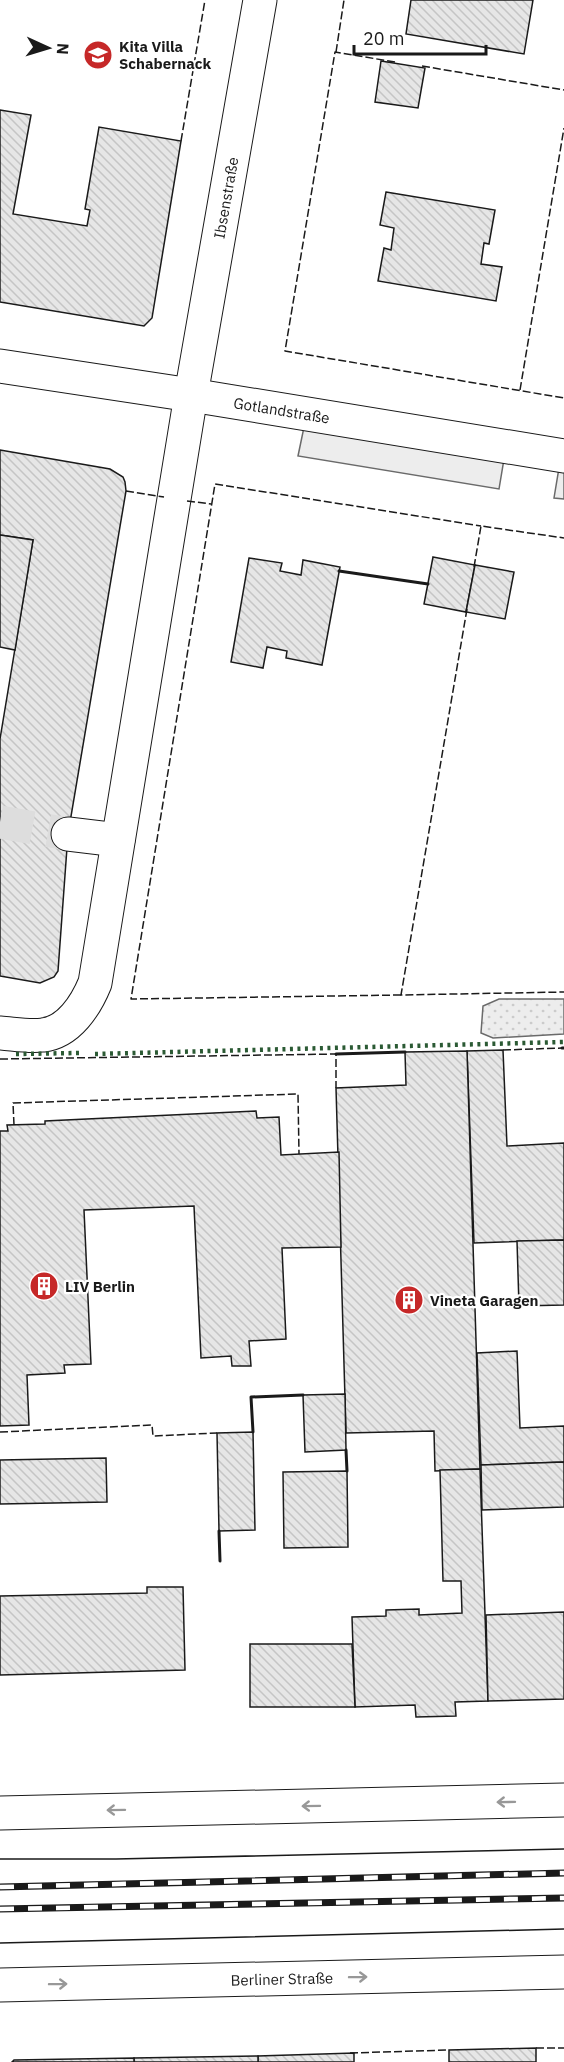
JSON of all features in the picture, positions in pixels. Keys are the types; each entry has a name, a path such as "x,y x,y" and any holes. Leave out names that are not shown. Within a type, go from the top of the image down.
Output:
{"main road":[{"name":"Ibsenstraße","path":"0,1033 44,1035 62,1028 88,1001 95,983 191,394 260,0"},
{"name":"Gotlandstraße","path":"0,366 191,394 564,456"},
{"path":"68,834 118,840"},
{"path":"0,1813 564,1800"},
{"name":"Berliner Straße","path":"0,1985 564,1972"}],"shaded area":[{"path":"304,427 504,459 499,489 298,456"},
{"path":"559,468 564,469 564,499 554,498"},
{"path":"499,999 564,999 564,1034 493,1038 481,1033 483,1006"}],"building":[{"path":"411,0 533,0 524,54 406,34"},
{"path":"381,61 425,68 418,108 375,102"},
{"path":"0,110 31,115 13,214 87,226 90,210 85,209 99,127 181,141 152,318 144,326 0,302"},
{"path":"386,192 495,210 489,244 484,243 481,264 502,267 496,301 378,281 384,248 391,250 394,228 380,225"},
{"path":"0,450 110,469 123,477 126,491 68,834 58,971 54,977 40,983 0,976 0,739 33,540 0,535"},
{"path":"0,535 33,540 15,650 0,647"},
{"path":"433,557 475,565 466,612 424,604"},
{"path":"249,558 282,563 280,571 301,575 303,560 340,567 322,665 286,658 287,651 267,647 263,668 231,662"},
{"path":"475,565 514,572 505,619 466,612"},
{"path":"503,1050 507,1146 564,1143 564,1240 474,1243 467,1051"},
{"name":"Vineta Garagen","path":"467,1051 480,1469 435,1471 434,1431 346,1433 336,1088 406,1085 405,1052"},
{"name":"LIV Berlin","path":"256,1111 257,1118 279,1117 281,1155 339,1152 341,1247 282,1248 286,1339 249,1341 251,1366 232,1366 231,1356 201,1358 194,1206 84,1210 91,1364 64,1365 65,1373 27,1375 29,1425 0,1426 0,1131 8,1131 7,1125 45,1124 45,1121"},
{"path":"564,1240 564,1305 519,1306 517,1241"},
{"path":"517,1351 520,1428 564,1426 564,1462 481,1465 477,1353"},
{"path":"345,1394 346,1450 305,1452 303,1395"},
{"path":"253,1432 255,1530 219,1531 217,1433"},
{"path":"106,1458 107,1502 0,1504 0,1460"},
{"path":"564,1462 564,1507 482,1510 481,1465"},
{"path":"480,1469 488,1701 455,1702 456,1716 416,1717 415,1705 355,1707 352,1617 386,1616 386,1610 419,1609 419,1615 462,1613 461,1581 443,1581 440,1470"},
{"path":"347,1471 348,1547 284,1548 283,1472"},
{"path":"147,1587 183,1587 185,1670 0,1675 0,1596 147,1593"},
{"path":"564,1612 564,1699 488,1701 486,1615"},
{"path":"250,1644 352,1644 355,1707 250,1707"},
{"path":"536,2048 536,2062 449,2062 449,2050"},
{"path":"354,2053 354,2062 258,2062 258,2056"},
{"path":"258,2056 258,2062 134,2062 134,2058"},
{"path":"134,2058 134,2062 12,2062 14,2060"}],"tunnel":[{"path":"0,822 68,834"}],"tram line":[{"path":"0,1859 116,1859 564,1849"},
{"path":"0,1943 564,1929"}],"railway":[{"path":"0,1887 564,1873"},
{"path":"0,1909 564,1898"}],"hedge":[{"path":"95,1054 564,1042"},
{"path":"16,1054 79,1053"}],"fence":[{"path":"181,141 205,0"},
{"path":"336,52 344,0"},
{"path":"395,62 335,52 285,351 564,398"},
{"path":"422,66 564,90"},
{"path":"520,390 564,128"},
{"path":"401,995 131,999 215,484 481,526"},
{"path":"126,491 164,497"},
{"path":"187,501 211,504"},
{"path":"474,567 481,526 564,538"},
{"path":"467,609 401,995 564,992"},
{"path":"503,1050 562,1048"},
{"path":"0,1059 336,1054 336,1088"},
{"path":"14,1125 13,1103 298,1094 299,1154"},
{"path":"0,1432 152,1425 153,1436 217,1433"},
{"path":"536,2048 564,2048"},
{"path":"350,2053 449,2050"}],"wall":[{"path":"339,571 428,584"},
{"path":"336,1054 405,1052"},
{"path":"253,1432 251,1397 303,1395"},
{"path":"346,1450 347,1471"},
{"path":"219,1531 220,1561"}],"place":[{"name":"Kita Villa Schabernack","path":"98,55"},
{"name":"LIV Berlin","path":"44,1286"},
{"name":"Vineta Garagen","path":"409,1300"}]}
